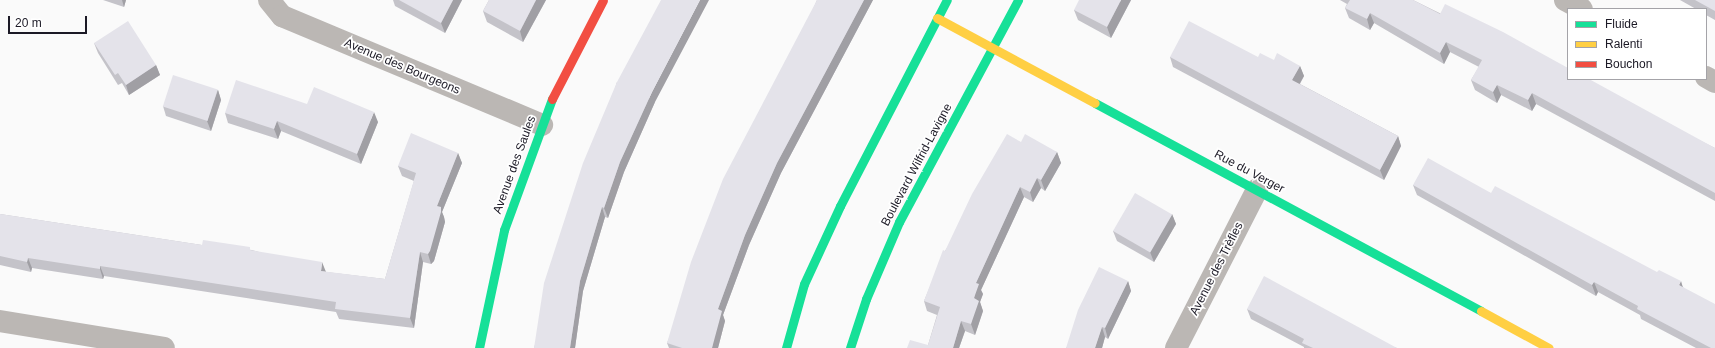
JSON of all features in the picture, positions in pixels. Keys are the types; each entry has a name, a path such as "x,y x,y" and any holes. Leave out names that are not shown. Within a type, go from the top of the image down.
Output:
{"street":[{"name":"Avenue des Bourgeons","path":"268,0 282,16 542,125"},
{"name":"Avenue des Saules","path":"479,348 504,230 553,97 603,0"},
{"path":"786,348 804,284 840,206 947,0"},
{"name":"Boulevard Wilfrid-Lavigne","path":"850,348 866,299 899,222 1018,0"},
{"path":"1565,0 1580,8"},
{"name":"Rue du Verger","path":"937,18 1549,348"},
{"name":"Avenue des Trèfles","path":"1176,348 1257,190"},
{"path":"0,321 164,348"}],"building":[{"path":"399,0 453,0 441,23"},
{"path":"489,0 536,0 520,31 483,11"},
{"path":"661,0 700,0 652,92 620,162 604,208 602,207 580,281 570,348 534,348 544,283 583,163 617,82"},
{"path":"817,0 864,0 777,163 745,235 718,309 722,311 712,348 682,348 667,343 691,262 723,179"},
{"path":"1079,0 1121,0 1107,27 1074,10"},
{"path":"1350,0 1413,0 1440,14 1445,4 1503,32 1567,67 1567,80 1591,80 1715,148 1715,193 1532,93 1528,100 1497,85 1493,92 1471,80 1482,60 1446,42 1440,53 1370,13 1367,19 1345,8"},
{"path":"1695,0 1715,0 1715,11"},
{"path":"128,21 156,65 126,85 118,73 115,75 94,43"},
{"path":"1189,21 1258,57 1260,53 1274,60 1277,53 1300,66 1292,80 1398,136 1380,170 1170,57"},
{"path":"173,75 218,90 208,121 163,106"},
{"path":"236,80 307,104 314,87 374,112 357,154 277,121 274,129 225,113"},
{"path":"411,133 458,153 437,206 441,207 441,212 430,251 428,254 420,252 410,318 335,309 336,302 100,266 100,269 28,258 27,262 0,256 0,214 202,245 203,240 250,247 250,250 322,262 321,271 385,279 416,173 398,166"},
{"path":"1007,134 1021,142 1025,134 1057,152 1041,180 1037,178 1030,192 1020,187 976,283 979,284 974,298 979,301 971,324 961,321 953,348 907,348 910,340 928,345 940,307 924,301 943,250 945,251 972,194"},
{"path":"1428,158 1491,193 1495,186 1657,272 1659,270 1681,281 1679,285 1715,304 1715,348 1711,348 1637,309 1638,306 1594,282 1592,285 1413,185"},
{"path":"1135,193 1172,214 1150,253 1113,231"},
{"path":"1099,267 1128,281 1105,328 1102,327 1095,348 1066,348 1078,310"},
{"path":"1264,276 1397,348 1313,348 1302,343 1304,339 1247,309"}],"traffic: fast":[{"path":"786,348 804,284 840,206 947,0"},
{"path":"850,348 866,299 899,222 1018,0"},
{"path":"479,348 504,230 552,99"},
{"path":"1095,103 1481,311"}],"traffic: slow":[{"path":"937,18 1095,103"},
{"path":"1481,311 1549,348"}],"traffic: jam":[{"path":"552,99 603,0"}]}
